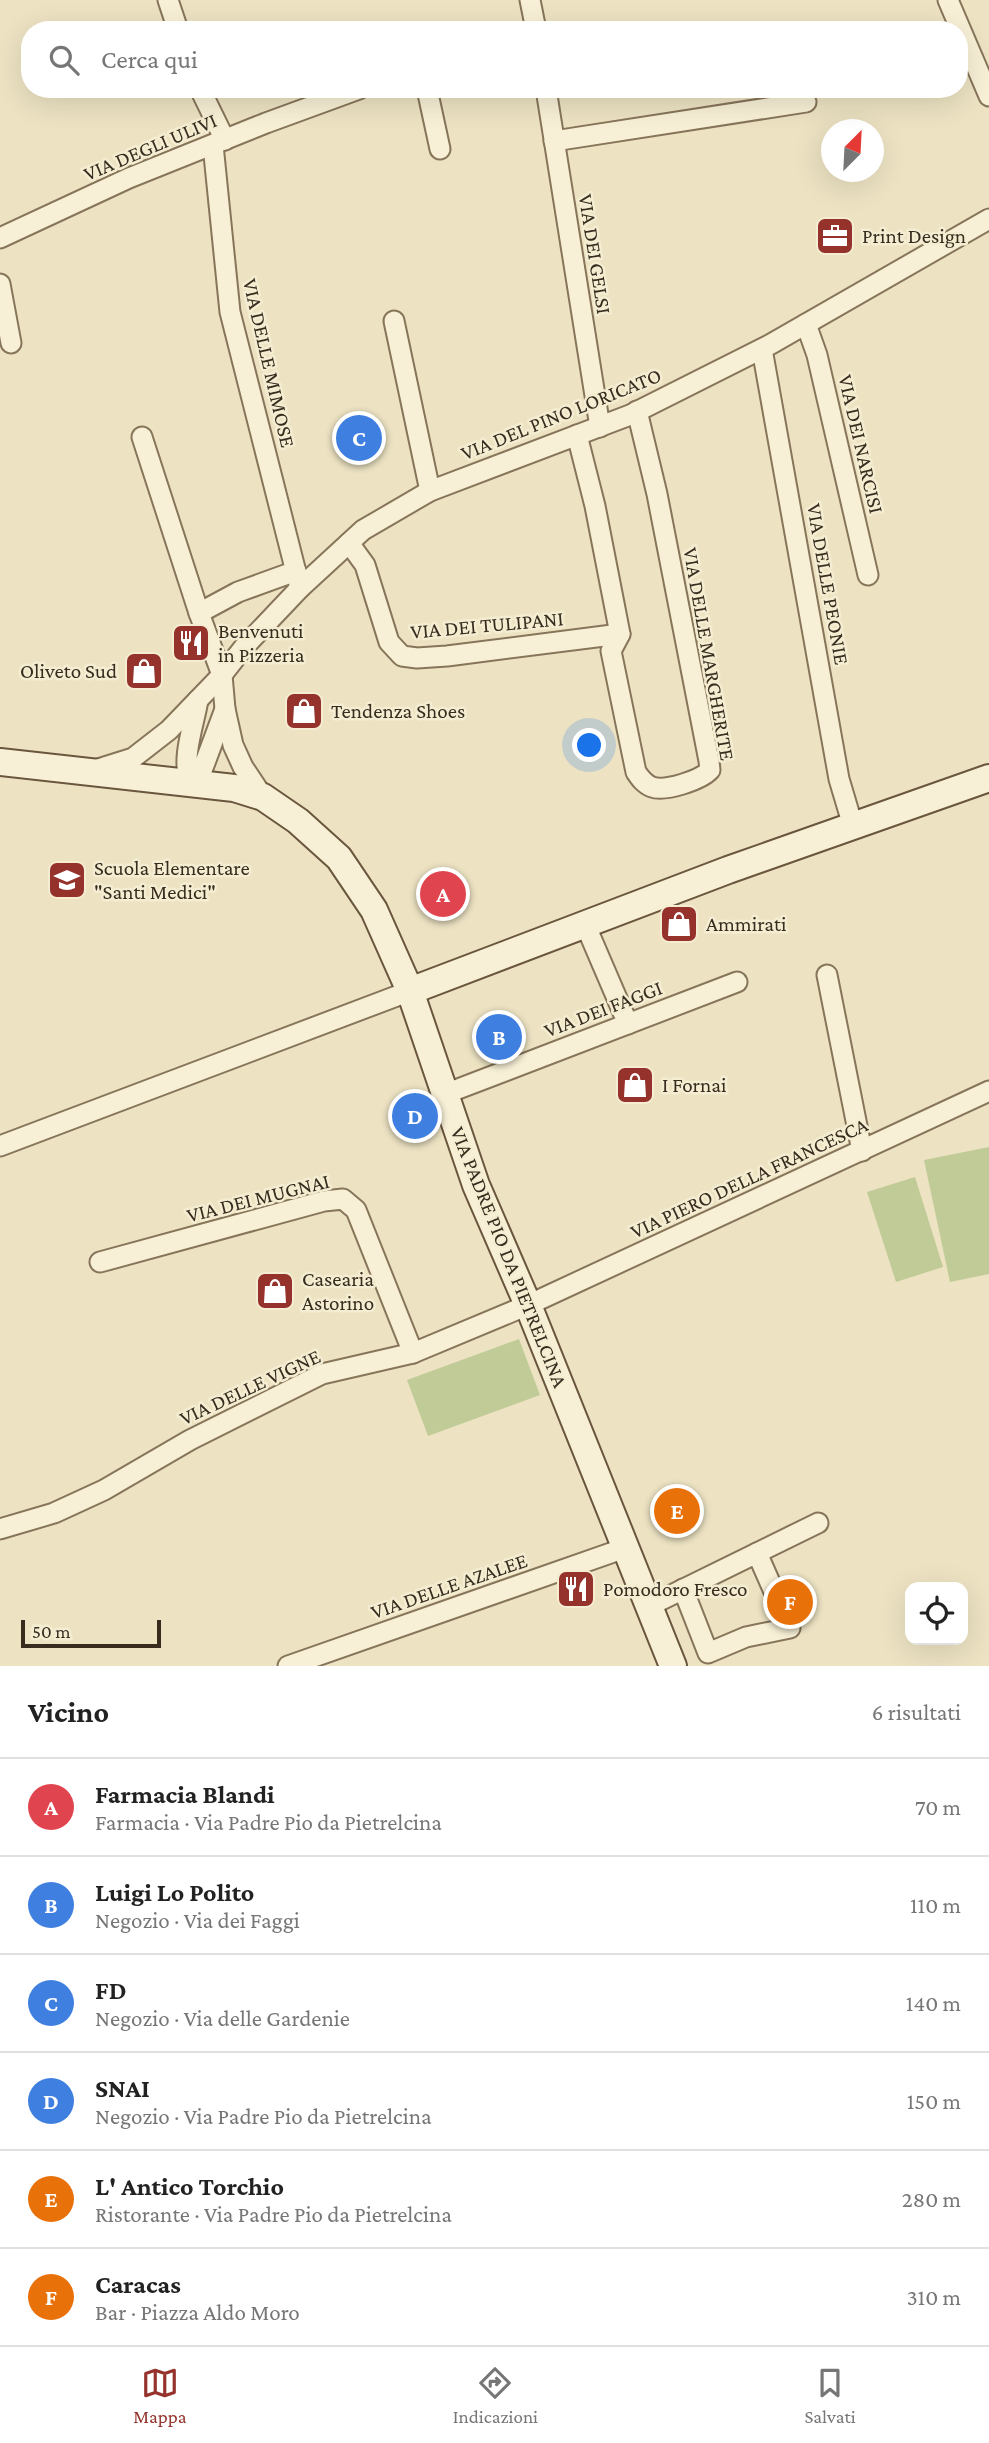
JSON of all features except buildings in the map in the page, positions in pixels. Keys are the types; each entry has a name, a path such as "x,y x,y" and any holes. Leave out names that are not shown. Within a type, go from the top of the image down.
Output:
{"street":[{"path":"168,0 175,21"},
{"path":"530,0 534,21"},
{"path":"948,0 957,21"},
{"path":"968,47 989,96"},
{"path":"203,98 219,142"},
{"name":"VIA DEGLI ULIVI","path":"0,238 129,178 335,98"},
{"path":"429,98 440,149"},
{"name":"VIA DEI GELSI","path":"547,98 600,426"},
{"path":"554,141 806,102"},
{"name":"VIA DELLE MIMOSE","path":"219,142 230,312 298,579"},
{"name":"VIA DEL PINO LORICATO","path":"89,771 133,758 169,730 222,676 298,579 363,530 430,491 637,411 762,349 989,219"},
{"path":"0,284 10,343"},
{"path":"394,321 430,491"},
{"name":"VIA DEI NARCISI","path":"806,324 817,355 868,575"},
{"name":"VIA DELLE PEONIE","path":"762,349 837,766 853,826"},
{"name":"VIA DELLE MARGHERITE","path":"576,435 595,506 620,634 611,651 636,772 643,782 657,789 705,777 710,770 707,748 657,494 637,411"},
{"path":"142,437 222,676 225,709 233,745 243,767 263,797"},
{"name":"VIA DEI TULIPANI","path":"349,543 365,565 389,642 402,656 447,656 620,634"},
{"path":"199,613 238,592 298,579"},
{"path":"198,700 187,760 186,773 190,782 203,768 225,709"},
{"name":"VIA PADRE PIO DA PIETRELCINA","path":"0,762 234,788 263,797 298,821 339,858 374,911 410,990 476,1185 528,1305 673,1666"},
{"path":"0,1146 585,924 989,778"},
{"path":"585,924 628,1024"},
{"path":"827,975 862,1151"},
{"name":"VIA DEI FAGGI","path":"445,1094 737,982"},
{"name":"VIA PIERO DELLA FRANCESCA","path":"528,1305 989,1091"},
{"name":"VIA DEI MUGNAI","path":"100,1262 324,1201 343,1199 356,1210 413,1353"},
{"name":"VIA DELLE VIGNE","path":"0,1529 54,1513 104,1490 200,1434 322,1374 413,1353 528,1305"},
{"path":"649,1606 818,1523"},
{"name":"VIA DELLE AZALEE","path":"288,1666 625,1548"},
{"path":"683,1589 708,1653 746,1637 790,1628 757,1553"}],"green space":[{"path":"989,1147 989,1274 950,1282 924,1160"},
{"path":"915,1177 943,1267 896,1282 867,1192"},
{"path":"519,1339 540,1395 428,1436 407,1380"}],"place":[{"name":"Print Design","path":"835,236"},
{"name":"FD","path":"359,438"},
{"name":"Benvenuti in Pizzeria","path":"191,643"},
{"name":"Oliveto Sud","path":"144,671"},
{"name":"Tendenza Shoes","path":"304,711"},
{"name":"Scuola Elementare \"Santi Medici\"","path":"67,880"},
{"name":"Farmacia Blandi","path":"443,894"},
{"name":"Ammirati","path":"679,924"},
{"name":"Luigi Lo Polito","path":"499,1037"},
{"name":"I Fornai","path":"635,1085"},
{"name":"SNAI","path":"415,1116"},
{"name":"Casearia Astorino","path":"275,1291"},
{"name":"L' Antico Torchio","path":"677,1511"},
{"name":"Pomodoro Fresco","path":"576,1589"},
{"name":"Caracas","path":"790,1602"}]}
